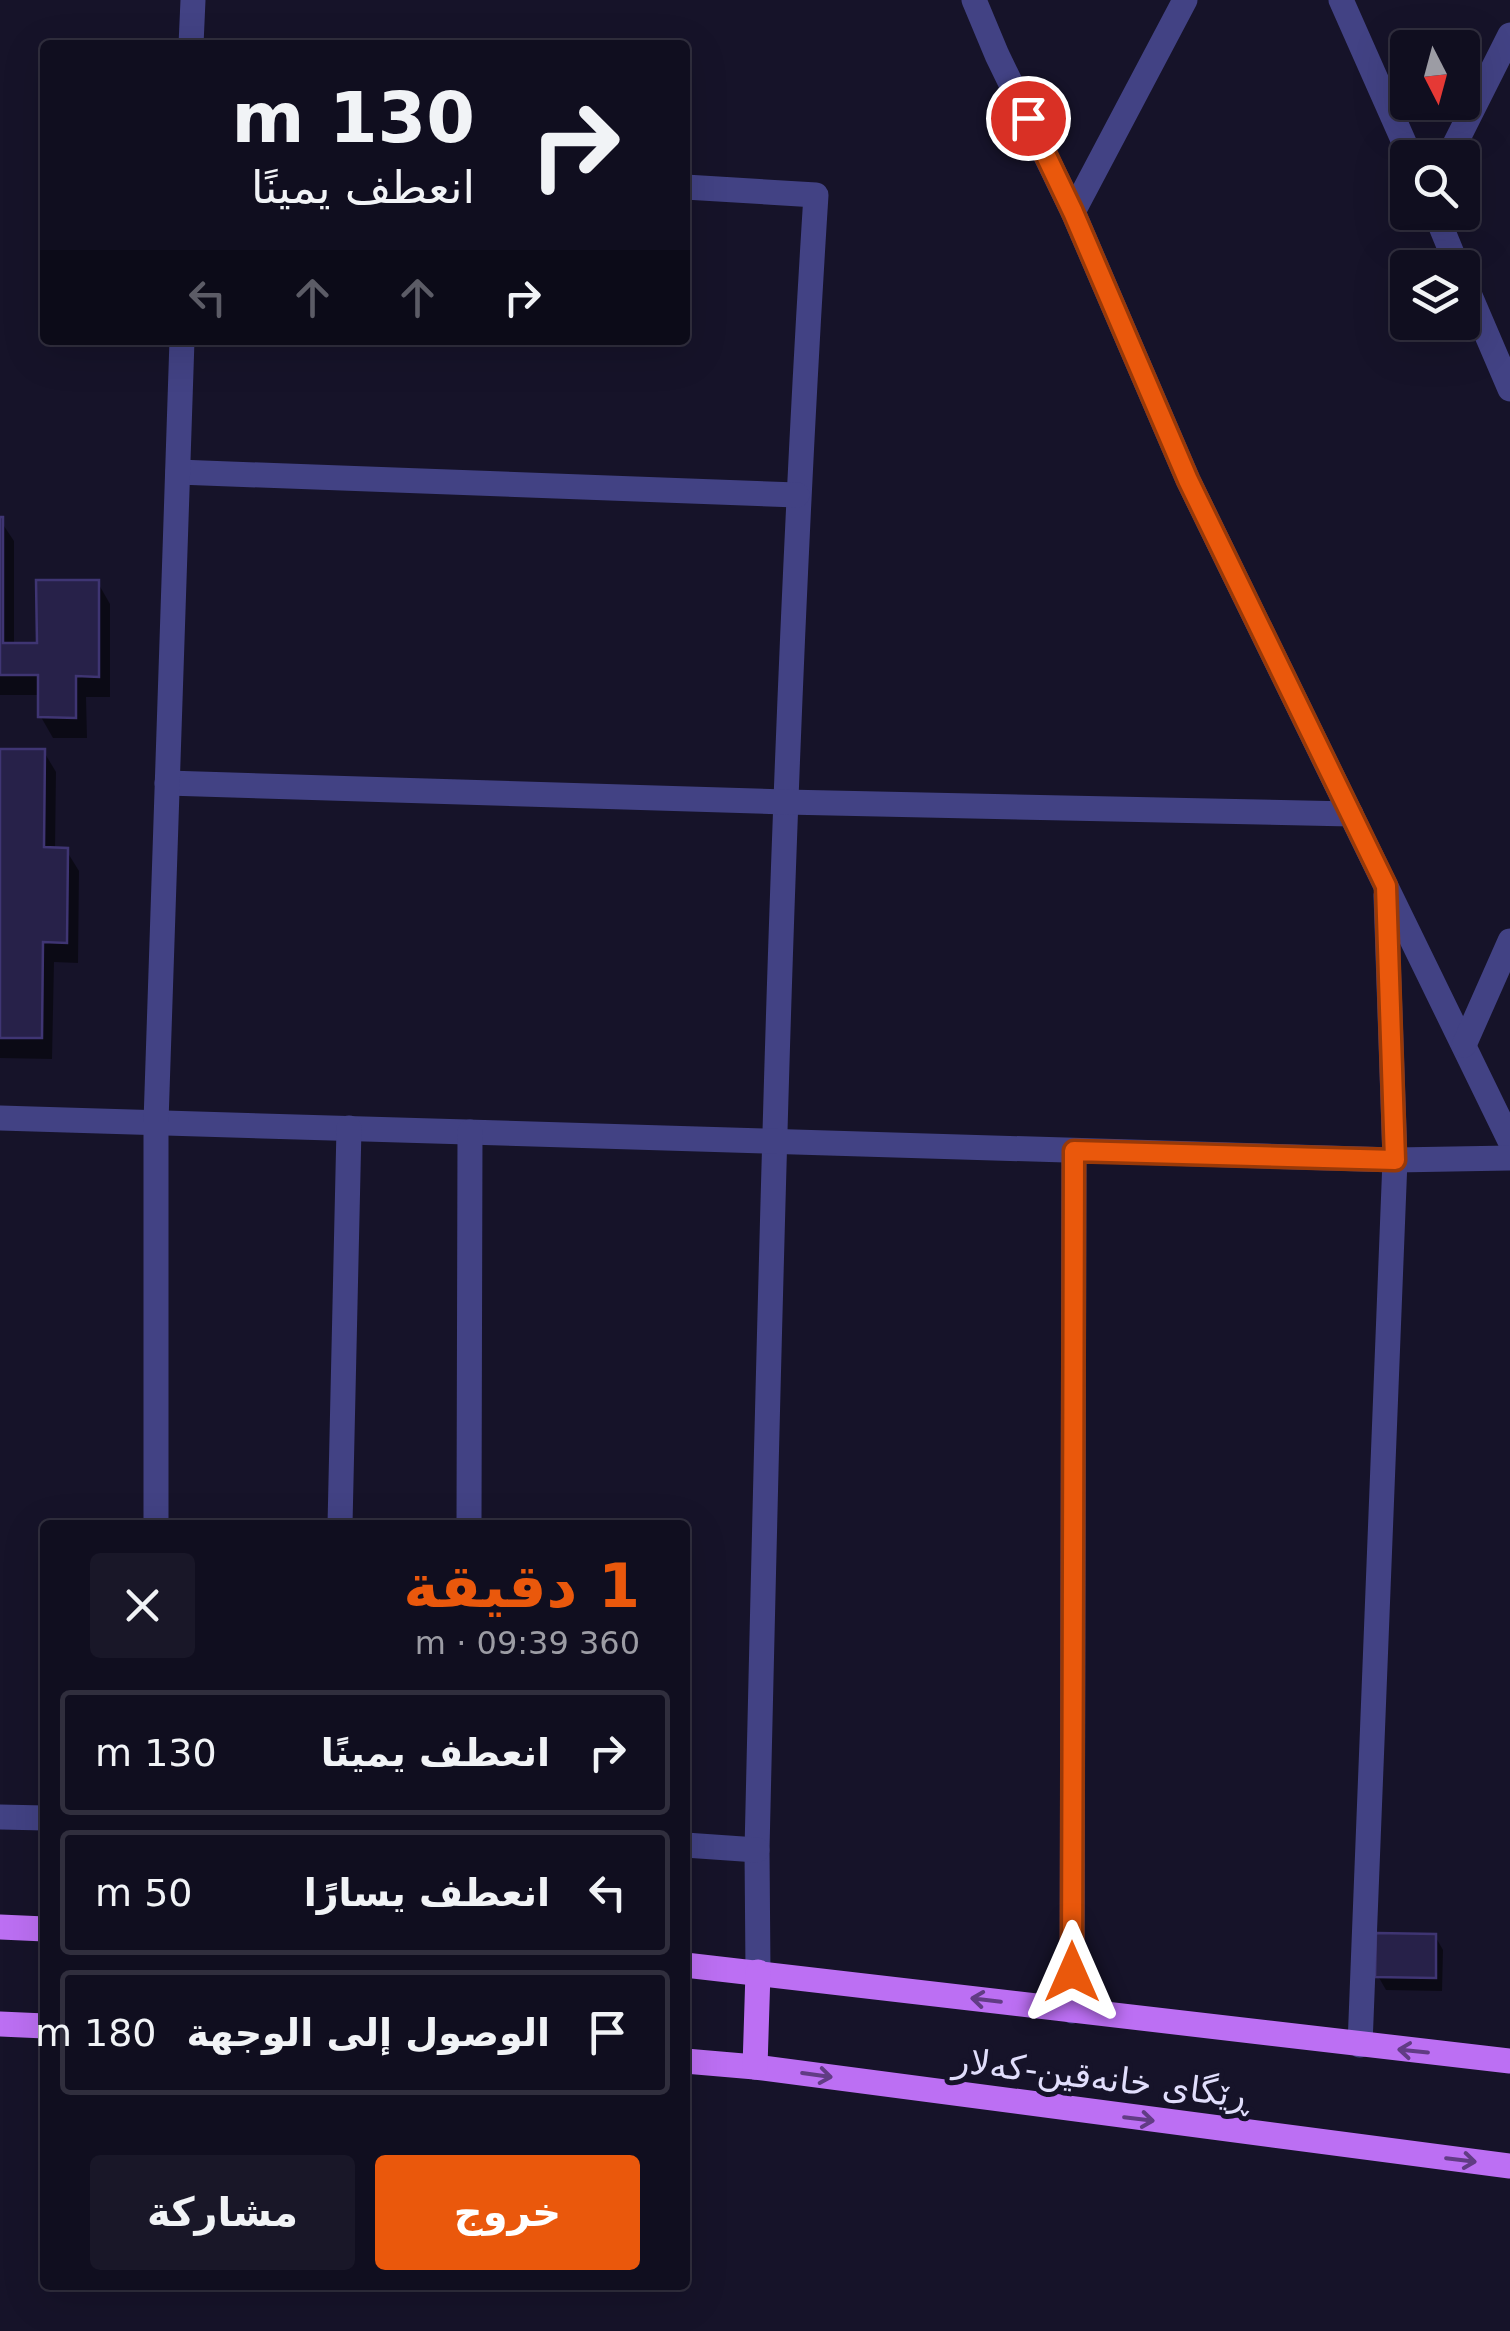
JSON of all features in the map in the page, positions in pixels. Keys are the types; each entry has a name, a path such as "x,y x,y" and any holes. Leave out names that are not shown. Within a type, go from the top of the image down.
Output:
{"main road":[{"path":"0,1926 40,1930"},
{"name":"ڕێگای خانەقین-کەلار","path":"690,1965 1510,2061"},
{"path":"755,2067 758,1972"},
{"path":"0,2024 40,2026"},
{"name":"ڕێگای خانەقین-کەلار","path":"690,2061 1510,2166"}],"street":[{"path":"192,40 193,0"},
{"path":"974,0 1073,212 1188,480 1510,1141"},
{"path":"1073,212 1186,0"},
{"path":"1341,0 1403,140"},
{"path":"1457,140 1510,35"},
{"path":"690,187 816,195 797,495 785,802 757,1850 758,1972"},
{"path":"1480,320 1510,389"},
{"path":"156,1520 156,1122 182,345"},
{"path":"178,472 797,495"},
{"path":"167,783 1351,814"},
{"path":"1360,2045 1395,1160 1386,886"},
{"path":"1464,1045 1510,941"},
{"path":"0,1118 1395,1160 1510,1158"},
{"path":"340,1520 349,1128"},
{"path":"469,1520 470,1132"},
{"path":"1072,2011 1074,1151"},
{"path":"0,1817 40,1818"},
{"path":"690,1845 757,1850"}],"building":[{"path":"0,517 3,643 37,643 36,580 99,580 99,677 76,676 76,718 38,717 38,675 0,675"},
{"path":"0,749 45,749 44,847 68,848 67,943 43,942 42,1038 0,1038"},
{"path":"1376,1933 1436,1934 1436,1978 1375,1977"}],"route":[{"path":"1028,118 1073,212 1188,480 1386,886 1395,1160 1074,1151 1072,1972"}]}
